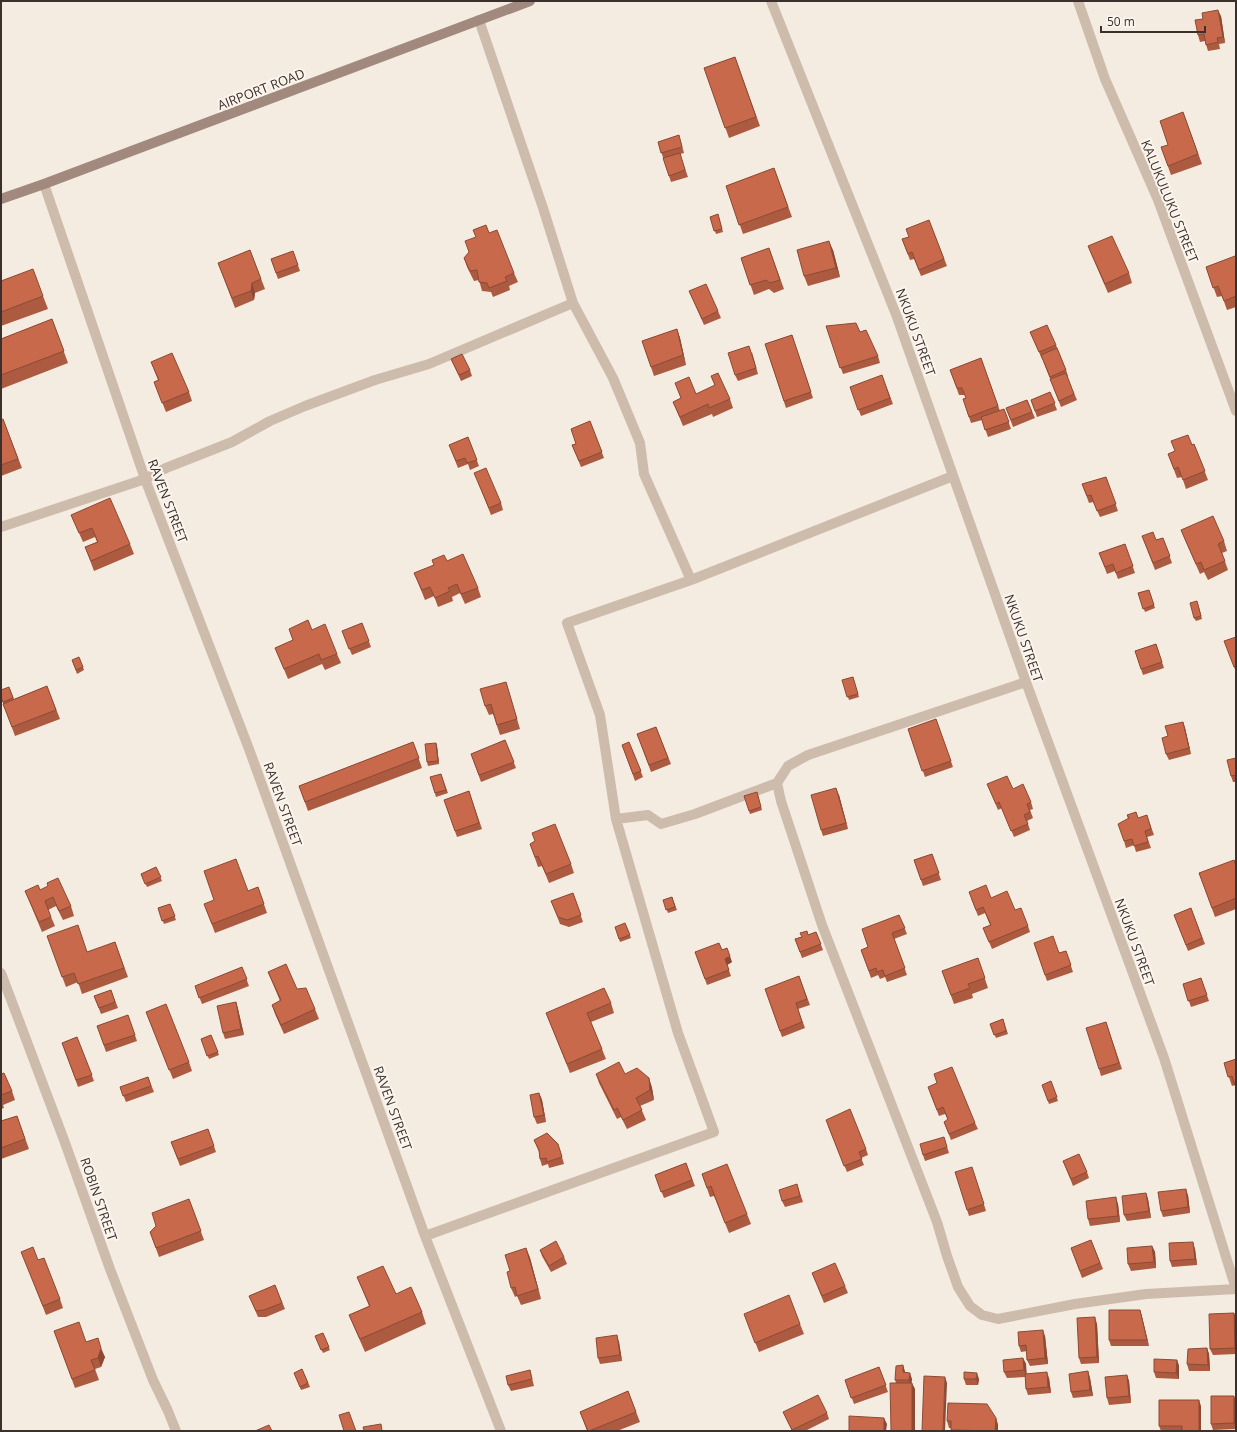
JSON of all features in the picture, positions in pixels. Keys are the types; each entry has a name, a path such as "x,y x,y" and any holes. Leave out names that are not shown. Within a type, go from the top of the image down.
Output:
{"street":[{"name":"AIRPORT ROAD","path":"1,199 530,1"},
{"name":"NKUKU STREET","path":"771,1 897,317 1026,682 1164,1058 1236,1289"},
{"name":"KALUKULUKU STREET","path":"1078,1 1105,79 1158,200 1236,411"},
{"path":"479,20 543,208 573,303 613,378 640,443 644,474 691,580"},
{"name":"RAVEN STREET","path":"44,184 145,479 252,757 425,1236 501,1431"},
{"path":"1,527 145,479 166,468 232,442 270,421 305,406 375,380 429,364 573,303"},
{"path":"425,1236 714,1132 678,1033 616,819 600,715 567,623 691,580 953,476"},
{"path":"616,819 648,815 661,824 694,814 777,783 788,766 808,755 1026,682"},
{"path":"777,783 781,801 822,925 937,1222 956,1281 970,1306 982,1315 998,1318 1075,1304 1146,1294 1236,1289"},
{"name":"ROBIN STREET","path":"1,973 64,1140 110,1269 153,1380 176,1431"}],"building":[{"path":"1218,10 1223,37 1217,38 1218,42 1206,45 1204,34 1198,35 1195,20 1203,19 1202,13"},
{"path":"735,57 756,117 725,128 704,68"},
{"path":"1183,112 1198,154 1168,166 1161,147 1168,145 1160,121"},
{"path":"679,135 682,147 661,153 658,142"},
{"path":"680,153 685,170 669,176 663,158"},
{"path":"774,168 788,207 739,225 726,186"},
{"path":"718,214 722,229 714,231 710,217"},
{"path":"929,220 944,259 919,270 912,252 908,254 902,239 909,237 906,229"},
{"path":"486,225 489,233 497,230 514,273 505,277 507,281 489,288 487,283 479,282 477,270 470,271 464,258 469,252 465,241 476,237 473,230"},
{"path":"1112,236 1129,273 1105,284 1088,246"},
{"path":"829,241 836,268 804,276 797,250"},
{"path":"769,248 780,280 770,283 766,280 750,285 741,258"},
{"path":"250,250 261,279 252,283 251,291 232,298 218,263"},
{"path":"293,251 298,265 276,273 271,259"},
{"path":"1235,256 1236,296 1224,301 1218,286 1213,288 1206,267"},
{"path":"33,269 43,296 1,312 1,281"},
{"path":"706,284 718,311 702,319 689,291"},
{"path":"52,319 64,351 1,375 1,339"},
{"path":"856,323 860,332 866,330 878,356 840,368 826,326"},
{"path":"1047,325 1056,345 1039,352 1030,332"},
{"path":"677,329 683,355 651,367 642,341"},
{"path":"792,335 811,392 784,401 765,344"},
{"path":"749,346 756,368 735,375 728,353"},
{"path":"1057,348 1066,370 1050,377 1041,355"},
{"path":"172,353 189,392 162,403 154,382 159,380 151,362"},
{"path":"462,354 470,370 459,375 451,359"},
{"path":"981,358 998,406 969,417 963,399 966,398 962,388 957,388 950,370"},
{"path":"718,373 730,399 709,408 708,404 680,417 673,402 681,398 675,383 689,377 696,394 715,385 711,376"},
{"path":"1066,373 1074,394 1059,401 1050,379"},
{"path":"882,375 890,398 858,410 850,387"},
{"path":"1050,392 1055,403 1035,411 1031,400"},
{"path":"1027,400 1032,412 1011,420 1006,408"},
{"path":"1004,409 1009,422 985,430 981,417"},
{"path":"3,419 18,459 1,465 1,420"},
{"path":"590,421 602,452 579,461 572,445 576,444 571,429"},
{"path":"1188,435 1192,445 1194,444 1205,471 1183,480 1178,467 1174,469 1168,454 1175,451 1171,441"},
{"path":"468,437 477,460 467,463 465,458 456,461 449,445"},
{"path":"486,468 501,503 489,508 474,473"},
{"path":"1106,477 1116,504 1097,511 1091,495 1087,496 1082,484"},
{"path":"110,498 130,544 91,561 85,547 98,542 92,528 79,533 71,515"},
{"path":"1213,516 1224,541 1218,544 1225,561 1204,570 1201,562 1196,564 1181,530"},
{"path":"1153,532 1156,540 1163,538 1170,556 1153,563 1142,536"},
{"path":"1125,544 1133,566 1116,573 1113,564 1105,567 1099,553"},
{"path":"463,554 478,588 461,594 457,584 448,588 450,591 435,598 430,587 422,590 414,573 434,565 432,560 444,555 447,561"},
{"path":"1149,590 1154,605 1143,609 1138,593"},
{"path":"1197,601 1201,616 1194,618 1190,603"},
{"path":"308,620 312,630 325,624 337,654 321,660 319,654 284,669 275,648 293,640 289,629"},
{"path":"362,623 369,641 349,649 342,631"},
{"path":"1236,637 1236,666 1234,667 1224,641"},
{"path":"1156,644 1162,662 1141,669 1135,651"},
{"path":"79,657 83,667 76,670 72,660"},
{"path":"853,677 858,694 847,697 842,680"},
{"path":"506,682 517,719 497,725 491,704 485,706 480,689"},
{"path":"47,686 56,710 12,727 3,704"},
{"path":"9,687 13,698 3,702 1,698 1,690"},
{"path":"936,719 951,761 922,771 908,729"},
{"path":"1183,722 1189,748 1166,754 1162,738 1168,736 1165,726"},
{"path":"656,727 668,758 649,765 637,734"},
{"path":"505,740 514,762 479,775 471,754"},
{"path":"413,742 419,758 305,802 299,786"},
{"path":"629,742 641,771 633,774 622,745"},
{"path":"436,743 438,761 427,762 425,744"},
{"path":"1236,758 1236,775 1231,776 1227,760"},
{"path":"441,774 446,790 435,793 430,777"},
{"path":"1007,776 1013,789 1023,784 1031,802 1027,804 1030,812 1024,815 1028,824 1011,831 999,802 996,804 987,784"},
{"path":"836,788 846,823 821,830 811,795"},
{"path":"469,791 479,823 455,831 444,800"},
{"path":"757,792 761,807 749,811 744,796"},
{"path":"1136,812 1138,818 1147,815 1151,829 1145,831 1148,842 1134,846 1132,839 1124,841 1118,824 1129,818 1127,815"},
{"path":"555,824 571,864 546,874 538,856 535,857 530,844 535,841 532,833"},
{"path":"932,854 939,873 921,880 914,860"},
{"path":"236,859 248,891 258,887 264,904 212,924 204,904 214,900 204,871"},
{"path":"1234,860 1236,866 1236,898 1212,908 1199,873"},
{"path":"156,867 161,877 145,884 141,874"},
{"path":"58,878 71,906 59,911 53,897 45,901 51,917 39,922 25,891 38,885 40,890 48,886 47,883"},
{"path":"986,885 991,898 1007,891 1015,910 1021,908 1028,926 989,942 983,928 991,925 983,907 976,910 969,892"},
{"path":"573,893 581,915 567,920 558,917 551,901"},
{"path":"672,897 675,907 666,910 663,900"},
{"path":"170,904 175,916 162,921 158,908"},
{"path":"1191,908 1202,938 1186,945 1174,915"},
{"path":"899,915 905,928 892,933 905,968 885,976 883,970 877,972 876,968 869,971 861,950 868,947 862,929"},
{"path":"625,923 630,935 619,939 615,927"},
{"path":"78,925 87,952 115,942 124,968 78,984 74,973 62,977 47,936"},
{"path":"807,931 808,935 816,932 821,944 800,952 795,939 802,937 800,933"},
{"path":"1053,936 1059,953 1066,951 1071,965 1045,975 1034,943"},
{"path":"719,943 722,950 727,948 730,956 725,959 729,970 705,979 695,952"},
{"path":"978,958 985,978 968,984 970,988 951,995 942,971"},
{"path":"286,964 297,989 306,988 315,1009 281,1025 272,1005 281,1000 268,972"},
{"path":"242,967 247,979 199,998 195,986"},
{"path":"799,976 807,999 796,1003 802,1022 780,1031 765,989"},
{"path":"1201,978 1207,995 1188,1001 1183,984"},
{"path":"604,988 611,1003 587,1013 602,1049 567,1064 546,1013"},
{"path":"111,990 115,1002 99,1008 94,996"},
{"path":"236,1002 241,1029 223,1033 217,1006"},
{"path":"166,1004 189,1062 169,1070 146,1012"},
{"path":"128,1015 135,1035 104,1045 97,1026"},
{"path":"1003,1019 1006,1031 994,1035 990,1024"},
{"path":"1106,1022 1119,1063 1099,1069 1086,1028"},
{"path":"211,1035 218,1052 207,1056 201,1039"},
{"path":"77,1037 92,1075 76,1080 62,1043"},
{"path":"1236,1059 1236,1088 1232,1076 1228,1077 1224,1063"},
{"path":"619,1062 625,1074 637,1068 649,1078 650,1090 636,1098 642,1110 623,1120 617,1108 614,1110 596,1074"},
{"path":"952,1067 975,1123 949,1134 944,1122 948,1119 943,1107 937,1110 928,1087 937,1083 934,1074"},
{"path":"4,1073 12,1091 1,1095 1,1074"},
{"path":"148,1077 151,1086 123,1096 120,1087"},
{"path":"1051,1081 1057,1097 1048,1101 1042,1085"},
{"path":"539,1093 544,1115 534,1117 530,1095"},
{"path":"850,1109 866,1149 859,1152 862,1159 844,1166 826,1120"},
{"path":"17,1116 25,1139 1,1148 1,1121"},
{"path":"208,1129 214,1146 178,1159 171,1142"},
{"path":"547,1133 558,1144 562,1157 547,1162 546,1158 540,1159 539,1150 534,1140"},
{"path":"944,1137 947,1147 923,1155 920,1144"},
{"path":"1079,1154 1087,1172 1071,1179 1063,1161"},
{"path":"686,1163 692,1180 661,1192 655,1175"},
{"path":"727,1164 747,1214 725,1223 711,1186 707,1188 702,1174"},
{"path":"972,1167 984,1204 967,1210 955,1172"},
{"path":"797,1184 800,1196 782,1201 779,1190"},
{"path":"1186,1189 1188,1207 1161,1211 1158,1192"},
{"path":"1146,1193 1149,1211 1124,1215 1122,1196"},
{"path":"1116,1197 1118,1216 1088,1219 1086,1201"},
{"path":"189,1199 201,1231 156,1248 150,1232 156,1226 152,1213"},
{"path":"1091,1240 1100,1263 1080,1271 1071,1248"},
{"path":"556,1241 564,1257 549,1266 540,1250"},
{"path":"1193,1242 1195,1259 1170,1261 1169,1243"},
{"path":"1152,1246 1154,1262 1128,1264 1127,1248"},
{"path":"33,1247 38,1260 44,1258 60,1299 43,1306 21,1252"},
{"path":"526,1248 538,1289 517,1296 515,1287 511,1288 507,1272 510,1271 505,1255"},
{"path":"835,1263 845,1286 822,1296 812,1273"},
{"path":"383,1266 396,1294 411,1287 422,1312 360,1339 349,1315 370,1306 357,1277"},
{"path":"275,1285 282,1303 264,1310 256,1311 249,1296"},
{"path":"789,1295 800,1324 755,1343 744,1314"},
{"path":"1109,1310 1140,1310 1147,1340 1109,1340"},
{"path":"1234,1313 1235,1348 1210,1349 1209,1314"},
{"path":"1095,1317 1097,1357 1079,1358 1077,1318"},
{"path":"79,1322 86,1342 98,1338 101,1348 98,1358 91,1360 95,1370 72,1379 54,1331"},
{"path":"1043,1330 1045,1358 1027,1360 1026,1345 1019,1346 1018,1332"},
{"path":"323,1333 329,1347 321,1350 315,1336"},
{"path":"617,1335 620,1355 598,1358 596,1338"},
{"path":"1207,1348 1208,1365 1187,1364 1188,1349"},
{"path":"1023,1358 1024,1370 1004,1372 1003,1360"},
{"path":"1154,1359 1177,1360 1176,1373 1154,1372"},
{"path":"903,1365 903,1372 910,1373 909,1380 895,1380 896,1366"},
{"path":"879,1367 886,1385 851,1398 845,1380"},
{"path":"302,1369 308,1383 300,1387 294,1373"},
{"path":"530,1370 532,1379 508,1385 506,1376"},
{"path":"1088,1371 1090,1390 1071,1392 1069,1374"},
{"path":"964,1372 977,1373 976,1379 964,1379"},
{"path":"1047,1372 1048,1387 1026,1389 1025,1374"},
{"path":"1127,1375 1129,1396 1107,1398 1105,1377"},
{"path":"924,1376 945,1377 943,1431 922,1431"},
{"path":"890,1383 912,1383 912,1431 891,1431"},
{"path":"628,1391 636,1412 588,1431 580,1412"},
{"path":"818,1395 827,1413 792,1430 783,1412"},
{"path":"1211,1396 1234,1396 1234,1423 1211,1424"},
{"path":"1159,1400 1199,1400 1199,1431 1182,1431 1182,1426 1159,1426"},
{"path":"948,1403 987,1404 996,1418 995,1431 951,1430 951,1421 947,1421"},
{"path":"349,1412 356,1431 344,1431 339,1415"},
{"path":"849,1416 884,1418 884,1431 849,1431"},
{"path":"381,1424 382,1431 364,1431 363,1427"},
{"path":"269,1425 272,1431 255,1431"}]}
